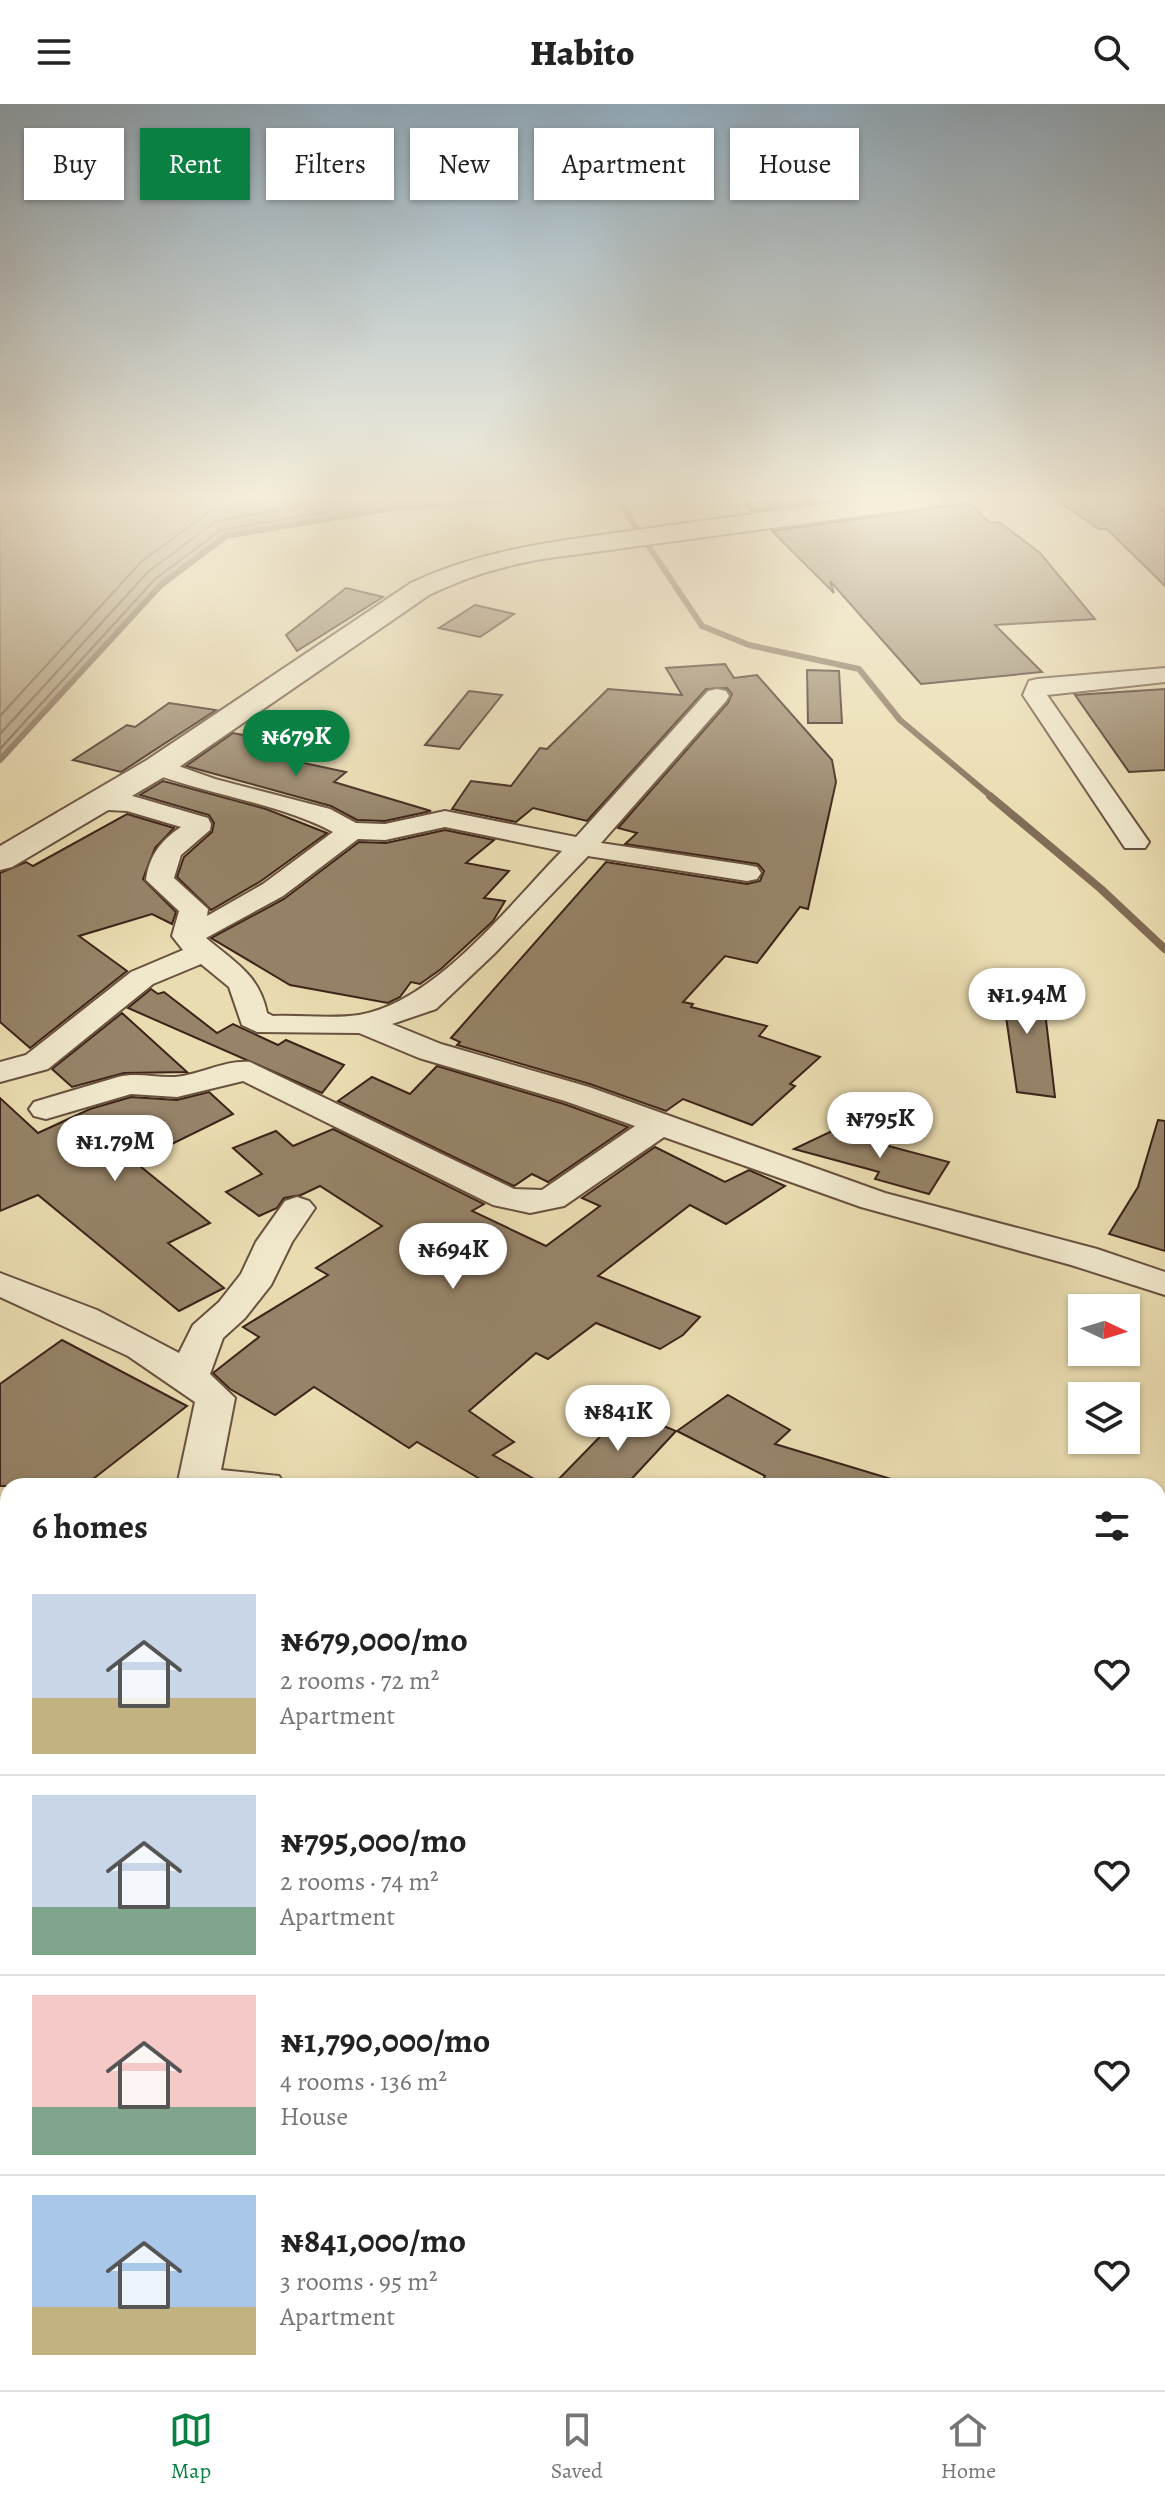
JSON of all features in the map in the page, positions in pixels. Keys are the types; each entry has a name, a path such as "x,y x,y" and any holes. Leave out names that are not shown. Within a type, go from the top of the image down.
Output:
{"street":[{"path":"0,860 158,767 395,606"},
{"path":"1135,842 1035,695 1037,686 1165,675"},
{"path":"194,945 237,979 247,992 253,1018 268,1025 363,1024 425,1002 485,947 579,846 630,797 717,696"},
{"path":"158,767 206,785 321,815 351,831 385,832 445,819 579,846 747,873"},
{"path":"98,803 129,803 198,824 196,830 176,841 160,868 160,880 194,909 194,945"},
{"path":"0,1072 37,1062 142,978 298,874 351,831"},
{"path":"363,1024 430,1051 577,1094 873,1200 1084,1257 1165,1284"},
{"path":"46,1109 129,1084 177,1087 236,1071 250,1072 505,1198 530,1202 552,1199 660,1124"},
{"path":"190,1375 206,1333 232,1310 258,1277 274,1242 297,1208"},
{"path":"0,1284 73,1314 190,1375 215,1398 199,1478"}],"water":[{"path":"0,606 142,606 0,760"}],"building":[{"path":"323,606 369,606 297,651 286,635"},
{"path":"474,606 514,614 480,637 439,628"},
{"path":"852,606 1084,606 1095,619 995,625 1042,672 921,684"},
{"path":"725,664 734,678 757,675 832,760 836,782 808,909 800,907 757,963 725,956 683,1002 693,1004 691,1007 767,1026 759,1036 820,1057 790,1084 795,1086 752,1125 683,1099 666,1111 590,1084 457,1045 460,1042 451,1038 606,862 747,884 760,881 764,871 758,864 625,844 637,833 618,828 728,703 732,694 727,688 706,689 587,821 533,808 516,822 452,809 471,781 511,786 540,748 547,749 608,689 682,695 666,668"},
{"path":"807,670 839,671 842,723 808,723"},
{"path":"1165,689 1165,770 1129,772 1075,695"},
{"path":"469,691 502,695 459,749 425,745"},
{"path":"169,703 216,710 121,772 73,760 127,725 135,727"},
{"path":"233,733 292,745 276,757 346,772 334,782 431,811 385,821 357,820 331,806 186,766"},
{"path":"163,781 266,809 327,833 261,881 211,910 177,877 184,857 212,832 214,823 209,815 140,795"},
{"path":"127,814 174,828 155,848 143,879 176,912 172,924 152,914 79,936 127,971 30,1048 0,1022 0,873 26,862 33,866"},
{"path":"445,830 494,840 466,863 509,871 484,898 505,901 493,921 441,969 420,984 411,982 400,997 388,1003 290,985 211,938 284,899 359,842 386,843"},
{"path":"992,983 1042,986 1055,1097 1017,1092 1005,1010 994,1009"},
{"path":"151,989 158,994 164,992 217,1033 233,1024 278,1045 286,1040 344,1065 322,1093 128,1008"},
{"path":"122,1013 187,1072 124,1073 72,1087 52,1069"},
{"path":"437,1066 564,1104 628,1127 548,1182 532,1174 514,1186 338,1101 372,1077 410,1094"},
{"path":"209,1092 233,1114 135,1162 210,1223 168,1243 224,1288 179,1311 38,1195 0,1211 0,1098 38,1133 90,1109 131,1097 177,1100"},
{"path":"1158,1120 1165,1121 1165,1251 1109,1234 1138,1187"},
{"path":"333,1129 484,1204 472,1211 546,1246 600,1206 582,1198 655,1147 725,1182 749,1170 785,1186 726,1224 690,1205 598,1276 700,1317 683,1335 660,1349 596,1323 548,1359 536,1353 469,1411 514,1442 493,1455 532,1478 478,1478 417,1442 409,1448 314,1387 275,1415 230,1389 213,1373 259,1337 243,1327 328,1275 316,1268 382,1226 320,1186 301,1195 284,1198 277,1208 259,1216 226,1192 262,1174 233,1148 276,1131 293,1146"},
{"path":"834,1130 949,1162 929,1194 875,1179 879,1172 794,1149"},
{"path":"62,1340 187,1406 94,1478 0,1478 0,1384"},
{"path":"728,1395 790,1430 775,1444 888,1478 764,1478 677,1431"},
{"path":"626,1410 676,1431 632,1478 560,1478"}],"waterway":[{"path":"0,760 142,606"},
{"path":"688,606 702,626 749,645 859,669 900,720 993,798"},
{"path":"990,796 1101,889 1165,949"}]}
